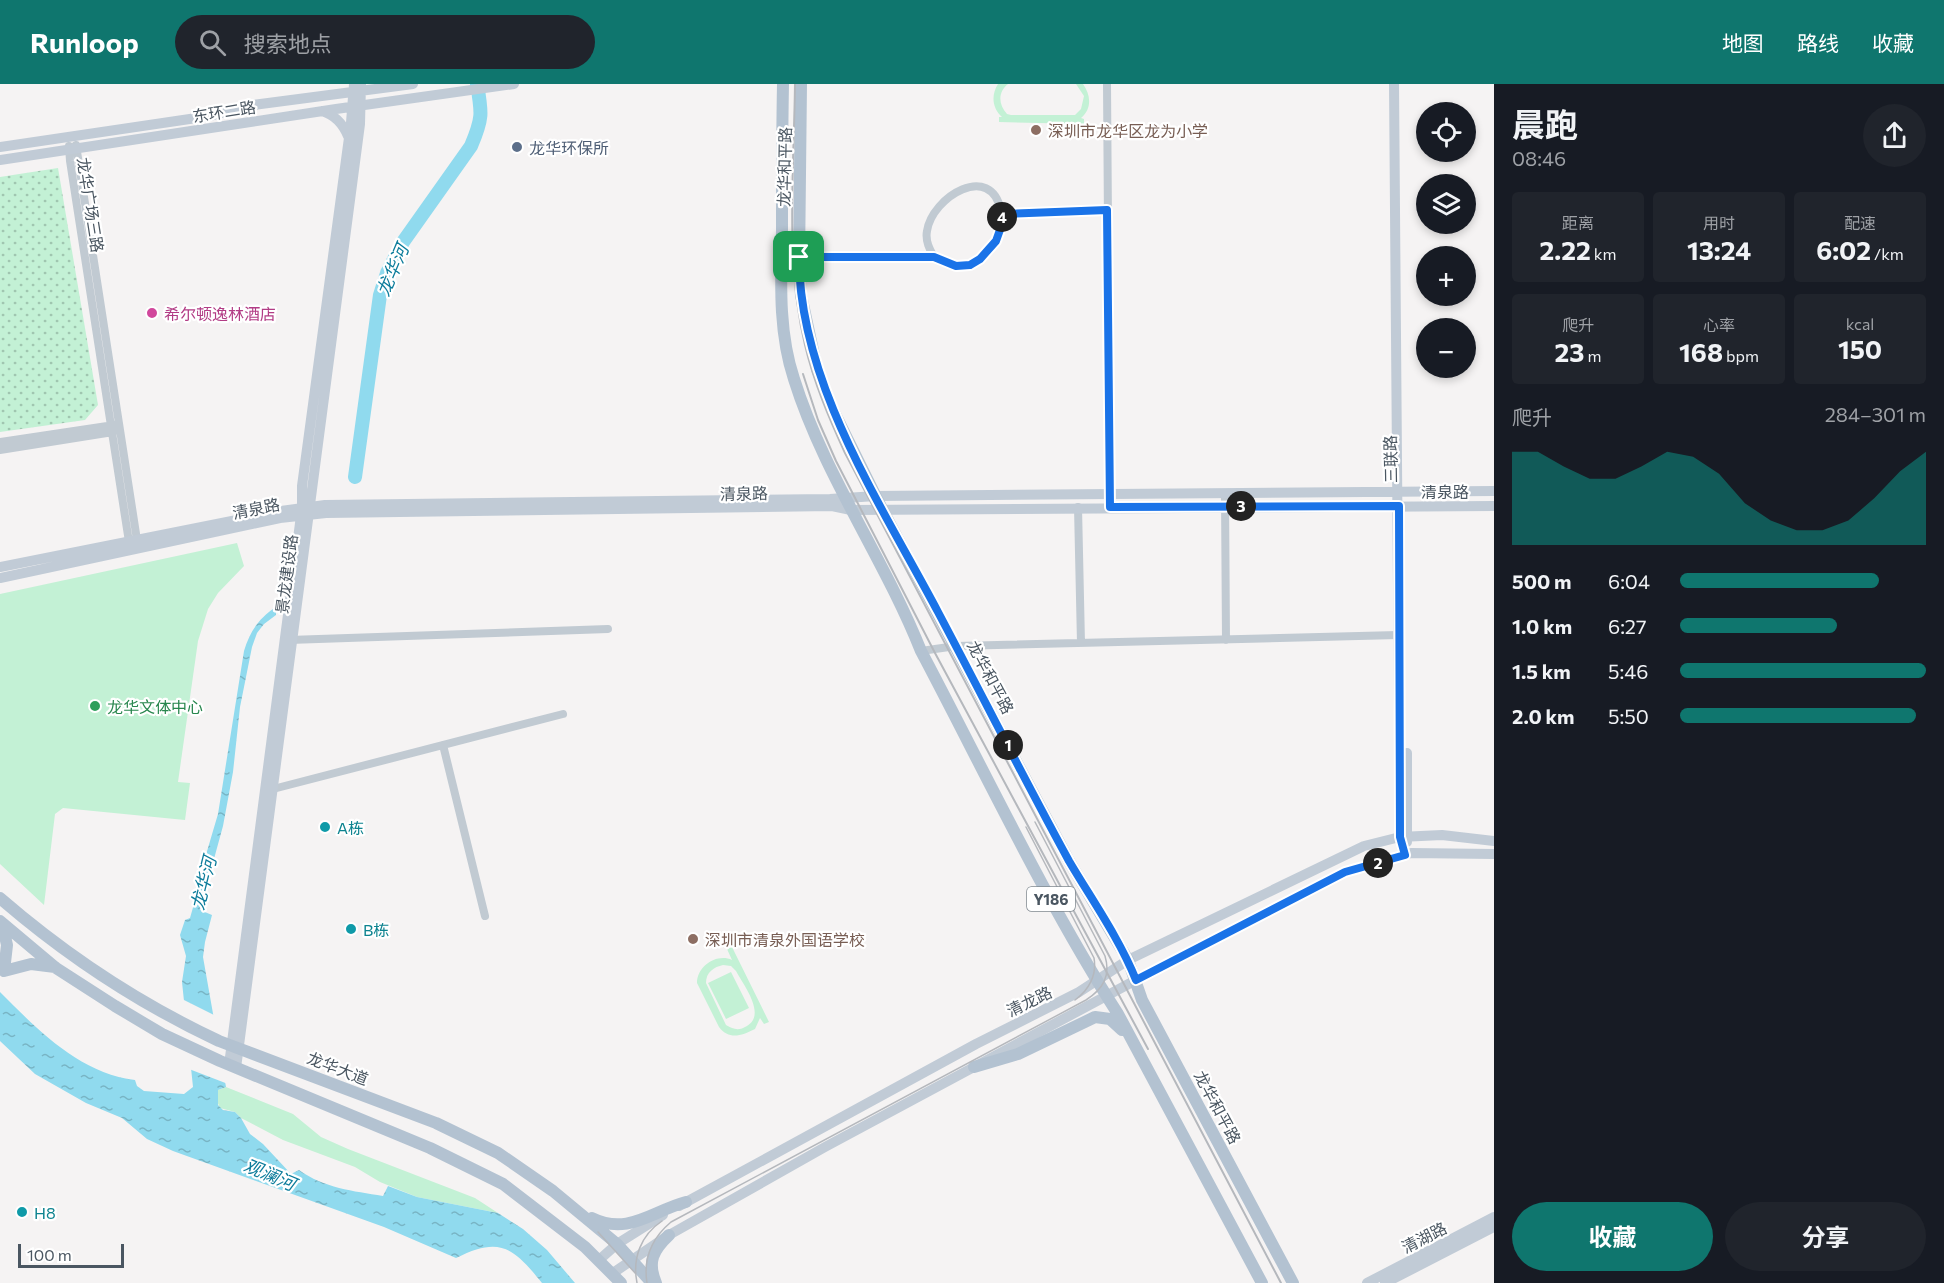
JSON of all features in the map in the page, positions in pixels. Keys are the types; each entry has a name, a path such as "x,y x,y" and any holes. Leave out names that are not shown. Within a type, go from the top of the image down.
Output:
{"main road":[{"path":"318,96 338,84"},
{"name":"东环二路","path":"0,147 210,116 253,105 357,88 414,84"},
{"name":"龙华和平路","path":"783,84 781,291 785,342 793,377 802,402 845,498 908,616 921,651 1035,870 1141,1056 1262,1283"},
{"name":"龙华和平路","path":"801,84 799,257 801,295 817,369 831,406 882,508 1069,861 1128,960 1142,1000 1293,1283"},
{"name":"三联路","path":"1394,84 1402,493"},
{"name":"三联路","path":"1401,84 1404,837"},
{"name":"东环二路","path":"0,160 510,85"},
{"name":"景龙建设路","path":"305,511 302,486 357,88"},
{"name":"景龙建设路","path":"235,1047 305,511 360,124 356,107"},
{"path":"321,111 340,122 349,138"},
{"name":"清泉路","path":"0,578 280,518 325,505 876,496 1494,491"},
{"name":"三联路","path":"1402,505 1398,635 1405,855"},
{"name":"清泉路","path":"0,567 305,511 326,513 832,506 851,510 882,508 1494,506"},
{"name":"景龙建设路","path":"228,1065 235,1047 273,789 288,640"},
{"name":"清龙路","path":"599,1260 617,1244 686,1202 976,1044 1098,981 1128,960 1364,846 1404,837 1442,835 1494,841"},
{"name":"清龙路","path":"613,1273 669,1235 825,1147 1136,980 1345,872 1411,853 1494,854"},
{"name":"龙华大道","path":"0,897 94,971 142,1002 219,1041 436,1123 487,1148 526,1171 617,1244 654,1283"},
{"path":"1,922 56,968 162,1034 228,1065 430,1148 491,1177 538,1209 599,1260 621,1283"},
{"path":"1,922 8,945 2,973 31,964 56,968"},
{"path":"974,1067 1018,1054 1086,1020 1101,1016 1118,1024 1132,1047 1141,1056"},
{"path":"579,1212 604,1224 624,1226 636,1223 668,1207 686,1202"},
{"name":"清湖路","path":"1367,1283 1494,1217"},
{"name":"清湖路","path":"1385,1283 1494,1227"},
{"path":"654,1283 651,1258 656,1248 669,1235"}],"street":[{"path":"1107,84 1110,507"},
{"name":"龙华广场三路","path":"71,135 133,541"},
{"path":"799,257 934,257 956,266 970,265 980,259 996,241 1001,227 1002,214 999,201 992,192 982,187 968,186 957,190 944,201 927,231 928,247 934,257"},
{"path":"1002,214 1107,210"},
{"path":"0,442 115,428"},
{"path":"0,450 115,428"},
{"path":"1225,494 1226,640"},
{"path":"1078,507 1081,643"},
{"path":"288,640 608,628"},
{"path":"921,651 956,646 1398,635"},
{"path":"273,789 562,714"},
{"path":"443,745 484,916"}],"green space":[{"path":"998,84 1008,84 1000,98 1007,114 1075,115 1081,109 1084,96 1076,84 1083,84 1088,93 1089,102 1081,118 1084,119 1084,124 999,122 999,117 1002,117 996,110 994,101 994,93"},
{"path":"58,168 98,405 85,420 0,432 0,177"},
{"name":"龙华文体中心","path":"237,543 244,566 218,593 208,609 198,641 178,782 190,783 185,820 63,808 55,814 44,905 0,864 0,594"},
{"path":"732,947 769,1022 764,1024 760,1018 755,1029 736,1036 727,1034 719,1027 697,983 704,966 720,958 732,960 727,949","holes":["723,965 731,966 748,992 754,1008 752,1022 740,1029 726,1025 706,983 707,976 714,969"]},
{"path":"731,972 749,1008 726,1019 708,983"},
{"path":"226,1087 293,1114 321,1137 475,1198 498,1213 417,1197 380,1182 355,1167 283,1140 241,1118 235,1112 220,1108 217,1101 218,1090"}],"water":[{"name":"观澜河","path":"276,607 276,615 257,633 252,647 240,707 233,772 223,826 200,910 212,915 203,957 226,1087 218,1090 218,1105 223,1110 235,1112 250,1134 263,1144 291,1174 299,1170 329,1185 383,1196 388,1186 417,1197 498,1213 523,1229 547,1250 575,1283 542,1283 523,1261 505,1249 484,1248 456,1258 384,1227 173,1151 147,1139 122,1118 86,1103 35,1074 0,1041 0,992 61,1048 96,1069 135,1080 137,1086 144,1091 184,1094 193,1087 182,982 186,956 180,935 185,920 190,918 194,904 192,902 218,814 244,651 256,626"}],"pier":[{"path":"180,998 216,1016 228,1084 189,1069"}],"waterway":[{"name":"龙华河","path":"355,477 380,295 387,273 403,242 471,146 478,129 480,115 477,84"}],"tram line":[{"path":"647,1283 646,1265 650,1249 664,1228 671,1222 1086,1000 1101,987 1107,970 1105,956 1035,822"},
{"path":"1026,827 1094,958 1091,982 1075,1000"},
{"path":"637,1283 636,1265 640,1248 649,1233 662,1221"},
{"path":"598,1232 636,1274"}],"railway":[{"path":"795,84 792,215 795,281 805,345 828,413 845,453 1281,1283"},
{"path":"803,374 818,420 836,461 935,653 1148,1049"}],"place":[{"name":"深圳市龙华区龙为小学","path":"1036,130"},
{"name":"龙华环保所","path":"517,147"},
{"name":"希尔顿逸林酒店","path":"152,313"},
{"name":"龙华文体中心","path":"95,706"},
{"name":"A栋","path":"325,827"},
{"name":"B栋","path":"351,929"},
{"name":"深圳市清泉外国语学校","path":"693,939"},
{"name":"H8","path":"22,1212"}],"route":[{"path":"1107,210 1110,507 1399,506 1400,837 1405,855 1345,872 1136,980 1128,960 1069,861 882,508 831,406 817,369 801,295 799,257 934,257 956,266 970,265 980,259 996,241 1001,227 1002,214 1107,210"}]}
